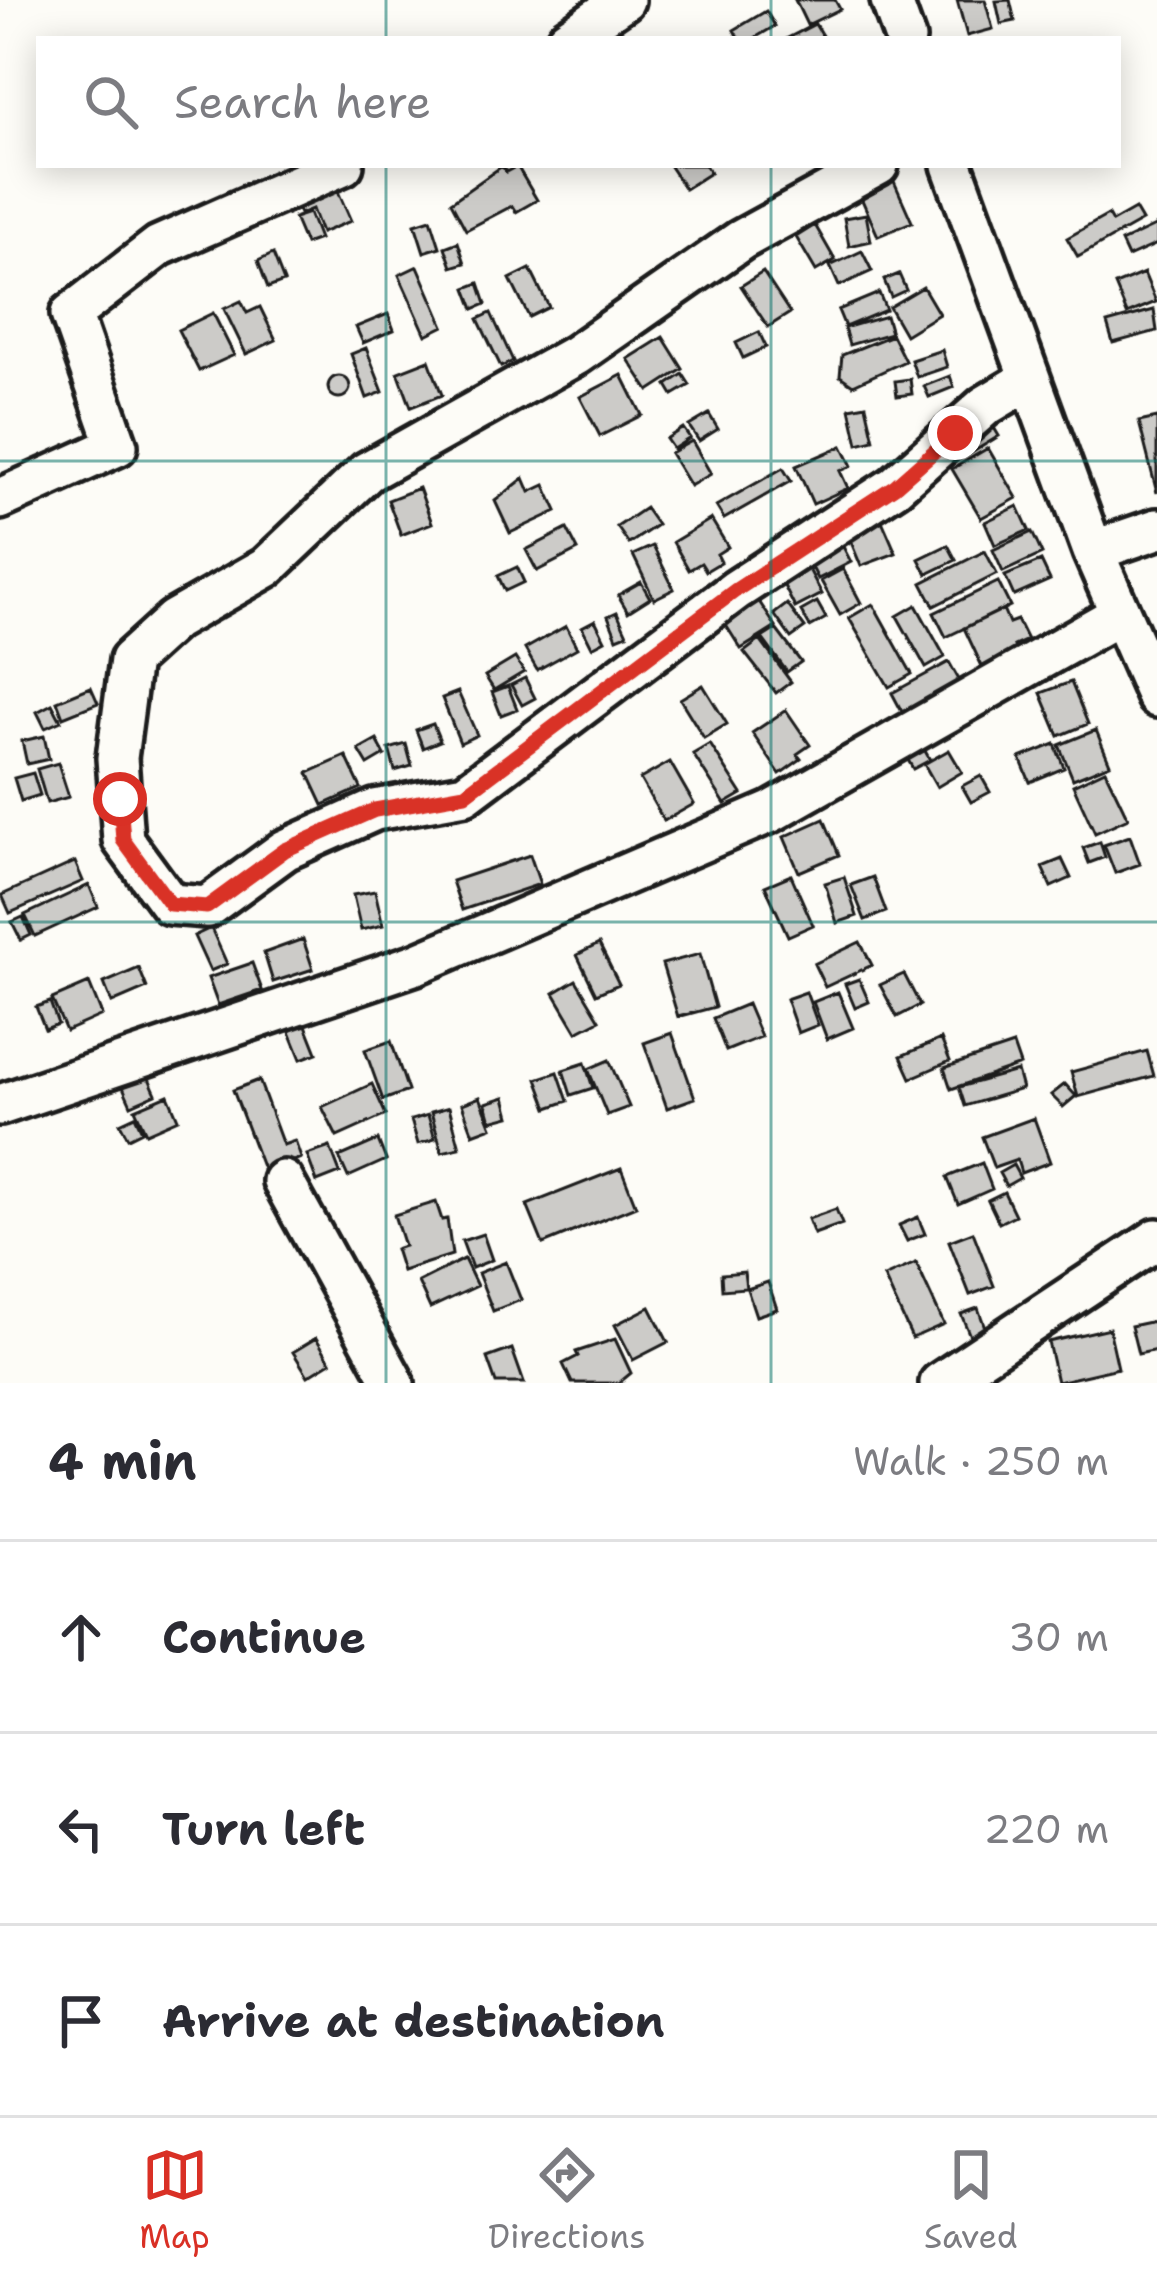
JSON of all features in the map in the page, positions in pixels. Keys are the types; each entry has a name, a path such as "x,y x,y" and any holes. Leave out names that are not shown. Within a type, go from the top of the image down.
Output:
{"street":[{"path":"571,36 624,0"},
{"path":"891,0 904,36"},
{"path":"0,500 117,446 71,314 159,246 336,168"},
{"path":"873,168 742,240 575,355 368,472 267,567 174,620 130,660 117,758 123,840 170,904 207,907 285,850 357,818 465,794 736,590 895,486 985,406 1030,379"},
{"path":"953,168 1093,551 1157,697"},
{"path":"1093,551 1157,529"},
{"path":"0,1105 416,964 771,812 1120,614"},
{"path":"283,1181 394,1383"},
{"path":"940,1383 1157,1239"}],"building":[{"path":"795,0 835,0 840,9 807,25"},
{"path":"957,0 985,0 993,29 967,36"},
{"path":"1010,0 1015,21 1001,24 996,1"},
{"path":"766,11 775,26 758,36 737,36 734,30"},
{"path":"815,24 822,36 792,36"},
{"path":"499,168 506,172 518,168 537,200 516,212 512,206 466,230 451,202"},
{"path":"671,168 707,168 710,173 685,189"},
{"path":"893,179 912,222 878,236 859,193"},
{"path":"333,180 351,221 321,233 312,209 300,214 293,197"},
{"path":"1135,209 1142,221 1078,257 1067,238 1108,215 1112,222"},
{"path":"309,213 319,239 305,244 294,218"},
{"path":"866,214 871,241 849,246 844,218"},
{"path":"431,219 440,247 424,252 415,224"},
{"path":"815,225 835,260 816,271 796,237"},
{"path":"1157,225 1157,244 1128,257 1121,242"},
{"path":"458,242 465,263 452,267 445,247"},
{"path":"862,251 872,271 839,286 830,266"},
{"path":"273,254 284,282 268,288 258,261"},
{"path":"418,266 444,326 426,335 399,275"},
{"path":"530,269 549,307 529,317 510,279"},
{"path":"763,272 790,313 768,327 741,286"},
{"path":"1144,273 1156,302 1127,314 1115,285"},
{"path":"899,274 906,290 891,297 884,280"},
{"path":"479,283 486,304 474,309 466,288"},
{"path":"923,287 939,314 905,335 889,307"},
{"path":"879,293 886,310 845,327 838,310"},
{"path":"241,301 247,313 260,307 276,340 246,354 224,309"},
{"path":"1154,310 1157,331 1113,343 1107,323"},
{"path":"213,313 234,355 199,371 178,330"},
{"path":"491,313 513,361 501,367 478,319"},
{"path":"388,314 394,330 363,343 356,327"},
{"path":"886,316 891,333 849,345 844,328"},
{"path":"759,332 766,347 743,358 736,343"},
{"path":"892,335 905,361 853,385 840,376 842,355"},
{"path":"663,337 683,369 649,391 628,359"},
{"path":"366,348 383,392 367,398 351,354"},
{"path":"942,350 947,367 917,377 911,360"},
{"path":"429,360 442,395 411,407 398,372"},
{"path":"683,374 690,385 673,395 667,385"},
{"path":"622,375 642,415 600,436 580,397"},
{"path":"339,376 350,387 339,398 328,387"},
{"path":"950,376 954,387 929,397 924,386"},
{"path":"910,379 912,394 897,396 895,381"},
{"path":"866,405 874,440 858,444 850,408"},
{"path":"709,414 718,429 699,441 689,426"},
{"path":"1157,418 1157,493 1139,422"},
{"path":"990,421 999,436 968,455 958,439"},
{"path":"683,428 690,438 673,449 666,439"},
{"path":"692,441 711,474 690,486 670,453"},
{"path":"842,446 852,466 840,471 848,488 813,504 796,466"},
{"path":"988,448 1017,498 981,518 952,469"},
{"path":"783,468 791,481 724,519 716,506"},
{"path":"524,478 530,492 545,485 557,511 510,533 495,501"},
{"path":"419,488 432,523 401,535 388,500"},
{"path":"1018,506 1029,530 995,545 985,522"},
{"path":"645,508 657,525 629,544 617,527"},
{"path":"880,516 896,553 861,566 846,530"},
{"path":"711,519 728,547 717,554 721,562 706,571 701,563 689,570 673,542"},
{"path":"567,529 578,550 537,571 526,550"},
{"path":"1032,532 1042,554 1003,572 993,550"},
{"path":"838,537 851,562 818,579 805,554"},
{"path":"948,545 956,560 927,574 919,559"},
{"path":"653,546 674,589 654,599 633,555"},
{"path":"985,551 997,574 934,606 922,583"},
{"path":"1041,561 1050,580 1014,596 1005,576"},
{"path":"805,562 822,594 795,608 779,576"},
{"path":"517,567 524,582 505,591 498,576"},
{"path":"843,569 861,603 840,615 821,581"},
{"path":"641,582 650,598 628,612 618,595"},
{"path":"998,582 1010,606 946,637 934,613"},
{"path":"756,597 776,627 741,649 722,619"},
{"path":"817,602 826,618 810,627 801,611"},
{"path":"787,604 805,628 791,638 774,614"},
{"path":"873,604 912,674 889,687 849,618"},
{"path":"916,605 945,657 926,668 897,616"},
{"path":"1003,609 1009,623 1017,620 1027,640 1014,646 1020,659 986,675 964,628"},
{"path":"617,612 627,634 617,638 608,616"},
{"path":"595,620 605,640 592,647 582,627"},
{"path":"566,626 577,648 537,670 525,649"},
{"path":"776,629 801,662 787,672 762,638"},
{"path":"760,640 791,682 776,693 744,652"},
{"path":"515,658 524,672 494,690 485,676"},
{"path":"949,662 967,694 909,725 892,693"},
{"path":"525,678 535,698 522,705 511,685"},
{"path":"1071,682 1088,724 1059,736 1041,693"},
{"path":"703,685 727,724 704,738 680,699"},
{"path":"508,686 517,709 501,715 492,692"},
{"path":"91,687 98,703 63,717 57,701"},
{"path":"458,692 477,735 460,743 442,698"},
{"path":"52,704 61,721 45,728 37,712"},
{"path":"786,710 810,745 797,754 801,759 780,774 752,733"},
{"path":"433,724 440,741 423,748 416,730"},
{"path":"1096,730 1110,764 1073,779 1059,745"},
{"path":"44,736 49,759 27,764 22,741"},
{"path":"377,740 385,755 368,765 359,750"},
{"path":"919,740 930,760 913,769 902,749"},
{"path":"406,744 412,766 395,771 389,749"},
{"path":"710,744 742,794 725,804 693,754"},
{"path":"1055,744 1064,768 1030,782 1020,758"},
{"path":"949,750 962,772 937,787 924,764"},
{"path":"346,756 361,788 323,805 308,773"},
{"path":"670,762 694,804 664,821 640,779"},
{"path":"58,763 69,797 47,803 37,769"},
{"path":"1105,770 1128,818 1095,833 1073,785"},
{"path":"33,773 40,795 21,801 14,778"},
{"path":"981,776 990,792 971,802 962,786"},
{"path":"824,819 839,855 799,872 784,837"},
{"path":"1130,836 1140,864 1115,873 1104,845"},
{"path":"1100,842 1105,857 1089,863 1083,848"},
{"path":"530,855 540,884 462,910 452,881"},
{"path":"1062,859 1071,878 1051,887 1042,867"},
{"path":"75,862 83,881 10,913 2,895"},
{"path":"791,875 813,925 788,936 765,886"},
{"path":"844,877 857,916 837,923 825,883"},
{"path":"873,877 886,912 865,920 851,885"},
{"path":"89,885 98,907 35,936 25,915"},
{"path":"375,891 383,925 361,930 353,895"},
{"path":"23,917 31,935 21,940 12,922"},
{"path":"211,928 227,964 210,971 194,936"},
{"path":"303,939 313,969 273,982 264,953"},
{"path":"860,942 872,965 825,987 814,964"},
{"path":"599,944 619,984 596,994 577,955"},
{"path":"700,954 715,1007 678,1017 662,964"},
{"path":"252,963 262,990 218,1005 208,978"},
{"path":"139,968 147,988 112,1003 104,983"},
{"path":"904,974 920,1005 897,1017 880,985"},
{"path":"859,979 869,1002 855,1008 845,984"},
{"path":"576,980 600,1020 577,1032 554,993"},
{"path":"89,983 102,1015 66,1031 52,999"},
{"path":"806,992 818,1025 798,1033 786,999"},
{"path":"838,992 853,1028 827,1039 813,1002"},
{"path":"50,1002 58,1024 45,1029 36,1007"},
{"path":"747,1004 761,1037 726,1051 713,1018"},
{"path":"302,1015 317,1053 301,1059 286,1022"},
{"path":"672,1033 695,1098 667,1108 644,1043"},
{"path":"941,1039 950,1061 911,1078 901,1056"},
{"path":"391,1041 408,1091 383,1100 365,1050"},
{"path":"1013,1045 1020,1065 951,1089 944,1068"},
{"path":"1147,1051 1154,1076 1078,1097 1071,1072"},
{"path":"609,1060 629,1107 607,1115 588,1069"},
{"path":"585,1063 593,1088 571,1095 563,1070"},
{"path":"1017,1071 1022,1089 965,1106 959,1087"},
{"path":"558,1072 568,1101 548,1108 537,1079"},
{"path":"148,1076 156,1094 131,1105 123,1087"},
{"path":"259,1080 283,1145 295,1141 301,1158 264,1172 233,1090"},
{"path":"372,1084 386,1115 337,1137 322,1107"},
{"path":"1065,1084 1076,1096 1063,1107 1051,1095"},
{"path":"168,1095 178,1119 146,1133 135,1109"},
{"path":"480,1097 492,1127 473,1134 462,1104"},
{"path":"505,1097 510,1116 491,1121 486,1103"},
{"path":"449,1107 460,1148 442,1152 431,1112"},
{"path":"428,1115 435,1139 418,1144 411,1120"},
{"path":"135,1116 142,1131 128,1138 120,1123"},
{"path":"1034,1118 1050,1162 1021,1173 1017,1160 994,1168 982,1137"},
{"path":"378,1140 386,1160 348,1177 339,1157"},
{"path":"330,1147 340,1173 317,1182 307,1155"},
{"path":"982,1163 992,1189 958,1204 947,1177"},
{"path":"1013,1165 1020,1178 1006,1186 999,1173"},
{"path":"621,1168 636,1206 543,1244 527,1205"},
{"path":"1004,1192 1015,1215 999,1223 988,1200"},
{"path":"436,1202 442,1220 447,1219 452,1255 402,1271 395,1249 404,1246 394,1215"},
{"path":"836,1209 842,1224 814,1234 808,1219"},
{"path":"918,1217 925,1234 907,1241 899,1225"},
{"path":"973,1232 994,1286 970,1295 949,1241"},
{"path":"483,1234 492,1260 472,1268 462,1241"},
{"path":"464,1259 477,1286 430,1308 418,1282"},
{"path":"506,1262 521,1300 493,1311 478,1273"},
{"path":"916,1263 944,1324 912,1338 884,1277"},
{"path":"744,1272 746,1288 722,1290 721,1274"},
{"path":"768,1282 777,1309 756,1316 747,1289"},
{"path":"650,1307 668,1342 633,1360 615,1325"},
{"path":"978,1308 986,1330 970,1336 961,1314"},
{"path":"1154,1321 1157,1350 1138,1354 1131,1326"},
{"path":"1109,1328 1118,1368 1057,1382 1048,1342"},
{"path":"316,1338 331,1362 308,1376 293,1352"},
{"path":"615,1339 631,1373 619,1383 572,1383 563,1364 578,1356 576,1352"},
{"path":"512,1349 524,1383 496,1383 487,1358"}],"route":[{"path":"120,799 123,840 170,904 207,907 285,850 375,810 465,794 736,590 895,486 955,433"}]}
